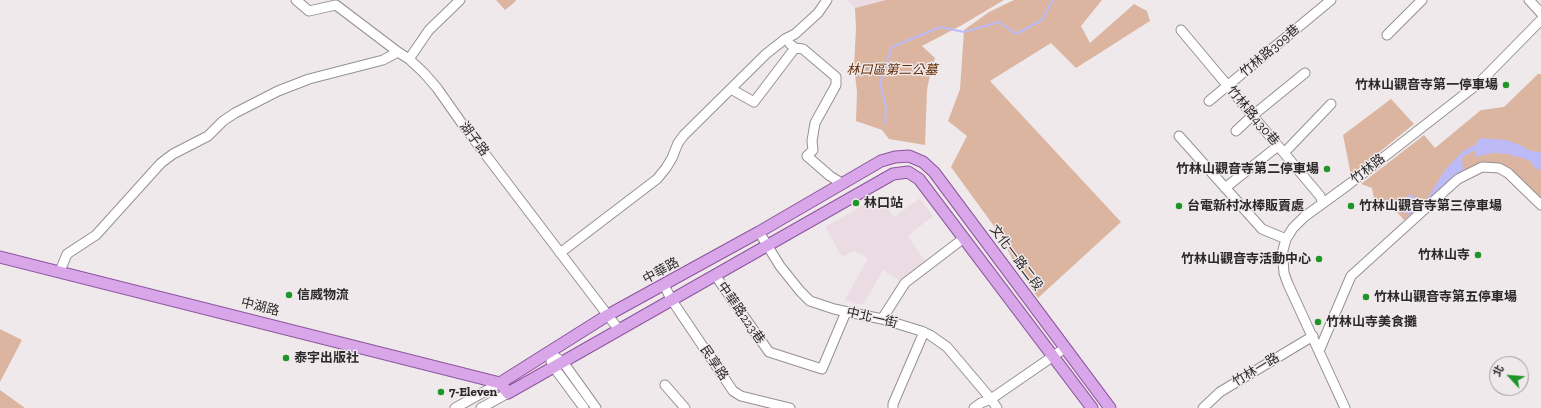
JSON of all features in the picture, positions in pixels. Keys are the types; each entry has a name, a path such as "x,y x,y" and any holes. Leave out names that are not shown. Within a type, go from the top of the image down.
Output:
{"main road":[{"name":"文化一路二段","path":"881,161 895,157 909,156 924,162 934,172 1110,408"},
{"name":"中華路","path":"500,382 608,316 759,232 881,161"},
{"path":"500,382 508,393 893,174 908,172 919,179 1092,408"},
{"name":"中湖路","path":"0,257 500,382"}],"street":[{"name":"湖子路","path":"296,0 309,11 336,5 409,59 437,88 463,125 619,330"},
{"path":"409,59 429,30 460,0"},
{"path":"560,253 657,179 672,158 678,143 766,54 795,34 818,13 827,0"},
{"name":"竹林路309巷","path":"1209,101 1331,0"},
{"path":"1387,35 1422,0"},
{"path":"1529,0 1541,13"},
{"name":"竹林路","path":"1345,408 1284,273 1283,250 1286,239 1293,228 1304,217 1348,185 1479,83 1541,20"},
{"name":"竹林路430巷","path":"1181,30 1320,196 1323,203"},
{"path":"785,40 795,48 803,50 836,77 836,85 815,123 812,140 813,150 807,156 830,176 843,184"},
{"path":"731,89 754,102 795,48"},
{"path":"60,272 67,254 96,235 161,163 173,154 208,136 223,121 234,113 278,91 309,80 383,60 398,52"},
{"path":"1236,131 1305,72"},
{"path":"1225,188 1281,150 1331,104"},
{"path":"1179,136 1262,229 1286,239"},
{"path":"1320,351 1351,276 1458,179 1482,167 1500,168 1508,173 1541,205"},
{"name":"中北一街","path":"759,232 787,275 800,291 810,300 846,312 882,319 924,332 946,347 997,408"},
{"path":"882,319 905,283 964,238"},
{"name":"中華路223巷","path":"715,275 769,352 822,369 846,312"},
{"name":"民享路","path":"664,285 671,299 734,391 741,396 790,408"},
{"path":"893,408 893,404 924,332"},
{"name":"竹林一路","path":"1203,408 1220,392 1313,336"},
{"path":"974,408 980,403 991,399 1065,348"},
{"path":"548,352 596,408"},
{"path":"558,364 584,408"},
{"name":"中華路","path":"455,408 500,382"},
{"path":"664,385 685,408"},
{"path":"481,408 508,393"}],"shaded area":[{"path":"846,0 886,0 855,8"},
{"path":"879,196 894,217 920,198 933,216 908,236 927,264 902,282 883,270 863,305 845,300 868,258 854,251 842,257 825,227"}],"green space":[{"path":"496,0 515,0 516,1 505,10"},
{"name":"林口區第二公墓","path":"886,0 1004,0 962,25 922,46 935,58 927,90 925,145 889,139 882,130 856,121 857,92 854,66 856,29 855,8"},
{"path":"1014,0 1102,0 1081,26 1090,43 1134,4 1147,11 1150,21 1076,68 1051,43 990,81 1121,222 1038,298 1014,262 999,233 951,167 967,136 948,121 960,89 964,30 989,12"},
{"path":"1538,74 1541,74 1541,198 1514,173 1501,164 1486,162 1470,169 1451,181 1404,220 1387,201 1380,208 1375,204 1372,188 1361,184 1424,135 1435,148 1481,110 1504,107"},
{"path":"1391,99 1414,124 1351,175 1343,135"},
{"path":"0,329 22,340 0,382"},
{"path":"0,390 25,408 0,408"}],"water":[{"path":"1480,138 1507,140 1531,151 1541,152 1541,170 1535,168 1528,158 1517,157 1499,151 1476,157 1476,150 1462,157 1463,171 1423,205 1408,215 1397,202 1398,198 1406,199 1410,194 1421,202 1427,199 1445,170 1463,151 1475,145"}],"waterway":[{"path":"885,124 886,107 880,84 892,47 940,27 964,32 999,22 1016,34 1042,20 1053,0"},
{"path":"1493,152 1507,153"},
{"path":"1522,157 1531,160"}],"place":[{"name":"竹林山觀音寺第一停車場","path":"1506,85"},
{"name":"竹林山觀音寺第二停車場","path":"1327,169"},
{"name":"林口站","path":"856,203"},
{"name":"台電新村冰棒販賣處","path":"1179,206"},
{"name":"竹林山觀音寺第三停車場","path":"1351,206"},
{"name":"竹林山寺","path":"1478,255"},
{"name":"竹林山觀音寺活動中心","path":"1319,259"},
{"name":"信威物流","path":"289,295"},
{"name":"竹林山觀音寺第五停車場","path":"1366,297"},
{"name":"竹林山寺美食攤","path":"1318,322"},
{"name":"泰宇出版社","path":"286,358"},
{"name":"7-Eleven","path":"441,392"}]}
